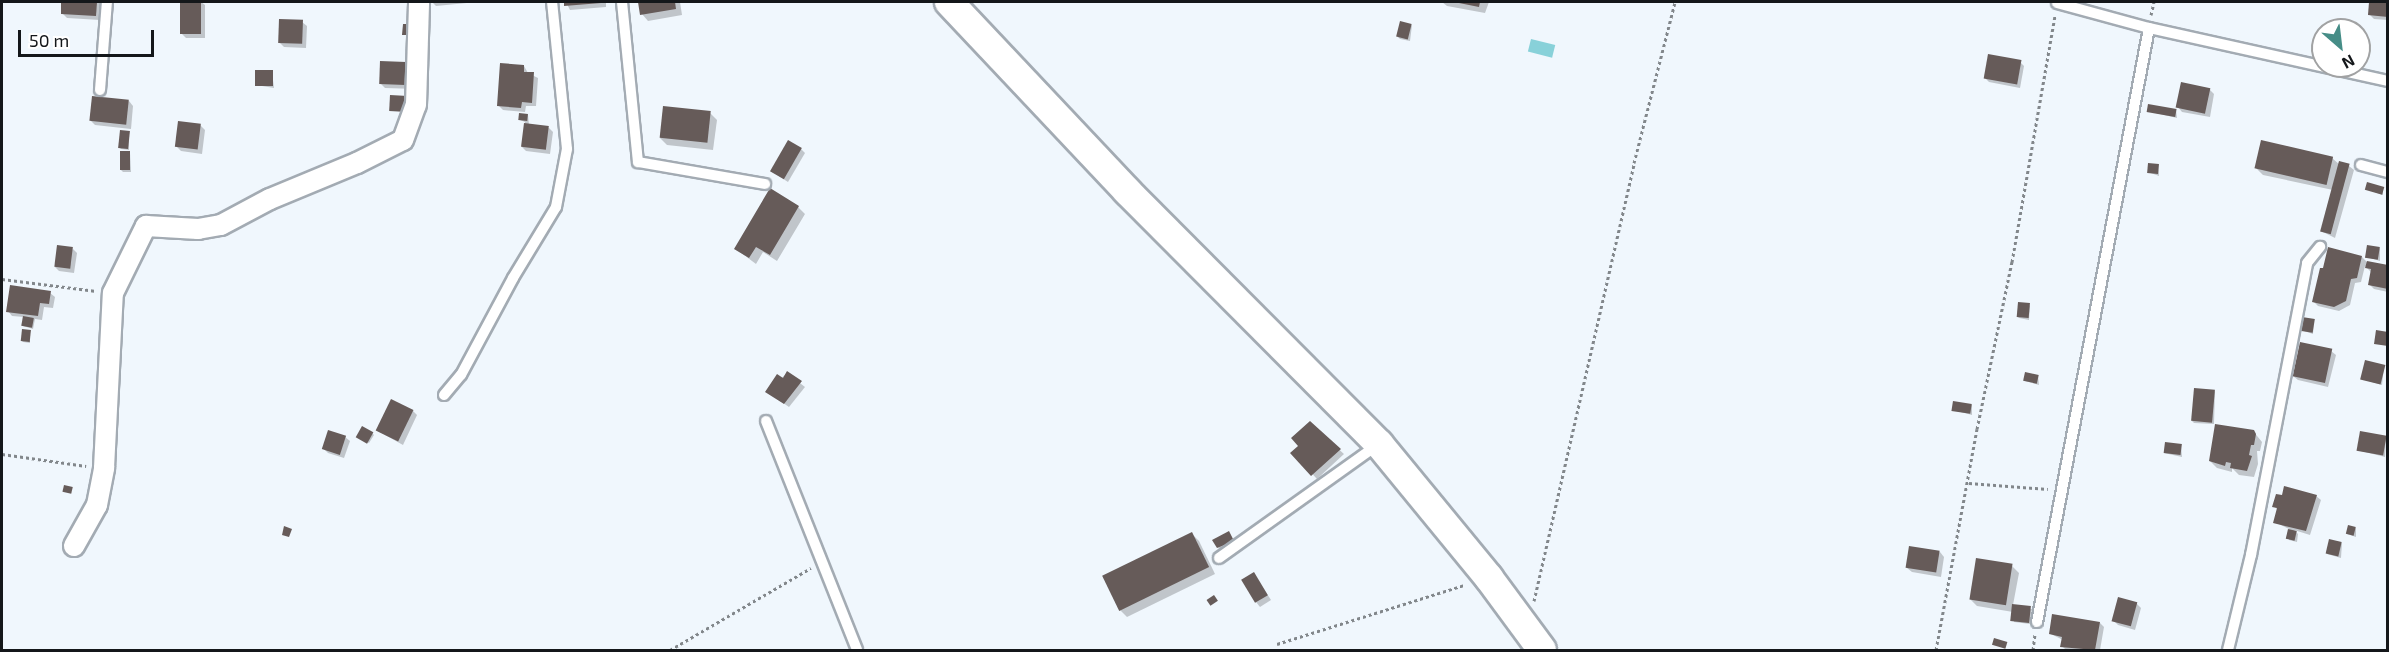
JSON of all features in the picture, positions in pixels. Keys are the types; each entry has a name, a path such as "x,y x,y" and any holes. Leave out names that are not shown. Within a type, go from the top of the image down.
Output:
{"street":[{"path":"74,546 97,505 104,468 113,293 146,226 198,229 221,225 270,199 357,164 403,140 416,105 412,2"},
{"path":"949,2 1127,191 1379,444 1489,578 1535,639"}],"lane":[{"path":"100,90 107,2"},
{"path":"444,395 461,375 513,278 556,207 567,149 552,2"},
{"path":"622,2 638,162 765,184"},
{"path":"2057,3 2149,28 2388,81"},
{"path":"2037,622 2149,28"},
{"path":"2361,165 2388,172"},
{"path":"2228,651 2251,555 2307,263 2320,247"},
{"path":"766,421 857,651"},
{"path":"1220,558 1379,444"}],"path":[{"path":"1535,639 1634,163 1675,2"},
{"path":"1936,651 1969,483 1977,429 2012,262 2057,3"},
{"path":"2,279 113,293"},
{"path":"2,454 104,468"},
{"path":"1969,483 2053,489"},
{"path":"670,651 822,562"},
{"path":"1277,644 1489,578"}],"water":[{"path":"1531,39 1555,45 1552,58 1528,52"}],"building":[{"path":"61,2 97,2 96,16 61,14"},
{"path":"180,2 201,2 201,34 180,34"},
{"path":"564,2 601,2 601,3 564,6"},
{"path":"638,2 675,2 676,9 640,15"},
{"path":"1454,2 1480,2 1479,7"},
{"path":"2369,2 2388,2 2388,17 2368,15"},
{"path":"279,19 303,20 302,44 278,43"},
{"path":"1400,21 1412,24 1408,39 1396,37"},
{"path":"403,24 414,24 413,35 402,35"},
{"path":"1988,54 2021,60 2017,85 1984,79"},
{"path":"380,61 413,62 412,85 379,84"},
{"path":"500,63 524,65 524,72 534,72 532,103 522,102 521,108 497,106"},
{"path":"255,70 273,70 273,86 255,86"},
{"path":"2181,82 2210,88 2205,114 2176,107"},
{"path":"390,95 408,96 407,112 389,111"},
{"path":"92,96 129,100 126,125 89,121"},
{"path":"2148,104 2177,109 2175,117 2147,112"},
{"path":"663,106 711,111 707,143 660,138"},
{"path":"519,113 528,114 527,121 518,120"},
{"path":"178,121 201,124 198,150 175,147"},
{"path":"524,123 549,126 546,150 521,147"},
{"path":"120,130 130,131 128,149 118,148"},
{"path":"788,140 802,148 784,179 770,171"},
{"path":"2261,140 2333,157 2327,185 2254,168"},
{"path":"120,151 130,151 130,170 120,170"},
{"path":"2339,161 2350,164 2331,234 2320,232"},
{"path":"2148,163 2159,164 2158,174 2147,173"},
{"path":"2367,182 2384,187 2382,195 2365,190"},
{"path":"770,188 799,206 770,255 756,247 749,258 734,249"},
{"path":"57,245 73,247 70,269 54,267"},
{"path":"2367,245 2380,247 2378,260 2365,258"},
{"path":"2328,247 2362,256 2357,278 2351,279 2346,301 2334,307 2312,302 2320,268 2323,268"},
{"path":"2367,261 2388,265 2388,289 2368,285 2371,269 2365,268"},
{"path":"10,285 51,291 49,304 40,303 38,316 6,312"},
{"path":"2018,302 2030,303 2029,318 2017,317"},
{"path":"23,316 34,318 32,328 21,326"},
{"path":"2302,317 2315,319 2313,333 2300,331"},
{"path":"22,329 31,330 30,342 21,341"},
{"path":"2376,330 2388,332 2388,346 2374,344"},
{"path":"2300,342 2332,349 2325,383 2293,376"},
{"path":"2365,360 2385,365 2381,384 2360,379"},
{"path":"787,371 802,381 784,404 765,392 777,374 783,378"},
{"path":"2025,372 2039,375 2037,384 2023,381"},
{"path":"2194,388 2215,390 2212,423 2191,421"},
{"path":"391,399 413,410 398,441 376,430"},
{"path":"1953,401 1972,404 1970,414 1951,411"},
{"path":"1310,421 1341,449 1311,476 1290,453 1298,446 1291,438"},
{"path":"2215,424 2254,430 2256,434 2254,445 2251,445 2249,455 2252,456 2247,471 2230,468 2231,463 2226,462 2225,466 2209,461"},
{"path":"362,426 373,432 367,444 356,437"},
{"path":"328,430 346,436 340,455 322,449"},
{"path":"2360,431 2387,436 2383,455 2357,451"},
{"path":"2165,442 2182,444 2181,455 2164,453"},
{"path":"64,485 73,487 71,494 62,492"},
{"path":"2284,486 2317,495 2306,531 2273,523 2277,508 2272,507 2276,494 2282,495"},
{"path":"2348,525 2356,527 2354,536 2346,534"},
{"path":"284,526 292,529 289,537 282,535"},
{"path":"2288,529 2297,531 2295,541 2286,539"},
{"path":"1229,531 1234,541 1217,548 1212,540"},
{"path":"1192,532 1209,567 1119,611 1102,576"},
{"path":"2329,539 2342,542 2338,557 2326,554"},
{"path":"1909,546 1940,551 1936,573 1906,568"},
{"path":"1976,558 2013,564 2006,605 1969,599"},
{"path":"1254,572 1268,595 1255,603 1241,580"},
{"path":"1214,595 1218,601 1210,606 1207,600"},
{"path":"2118,597 2137,602 2131,626 2112,621"},
{"path":"2012,604 2031,606 2029,623 2010,621"},
{"path":"2052,614 2100,622 2095,650 2060,647 2062,637 2049,634"},
{"path":"1994,638 2007,642 2005,649 1992,645"}]}
